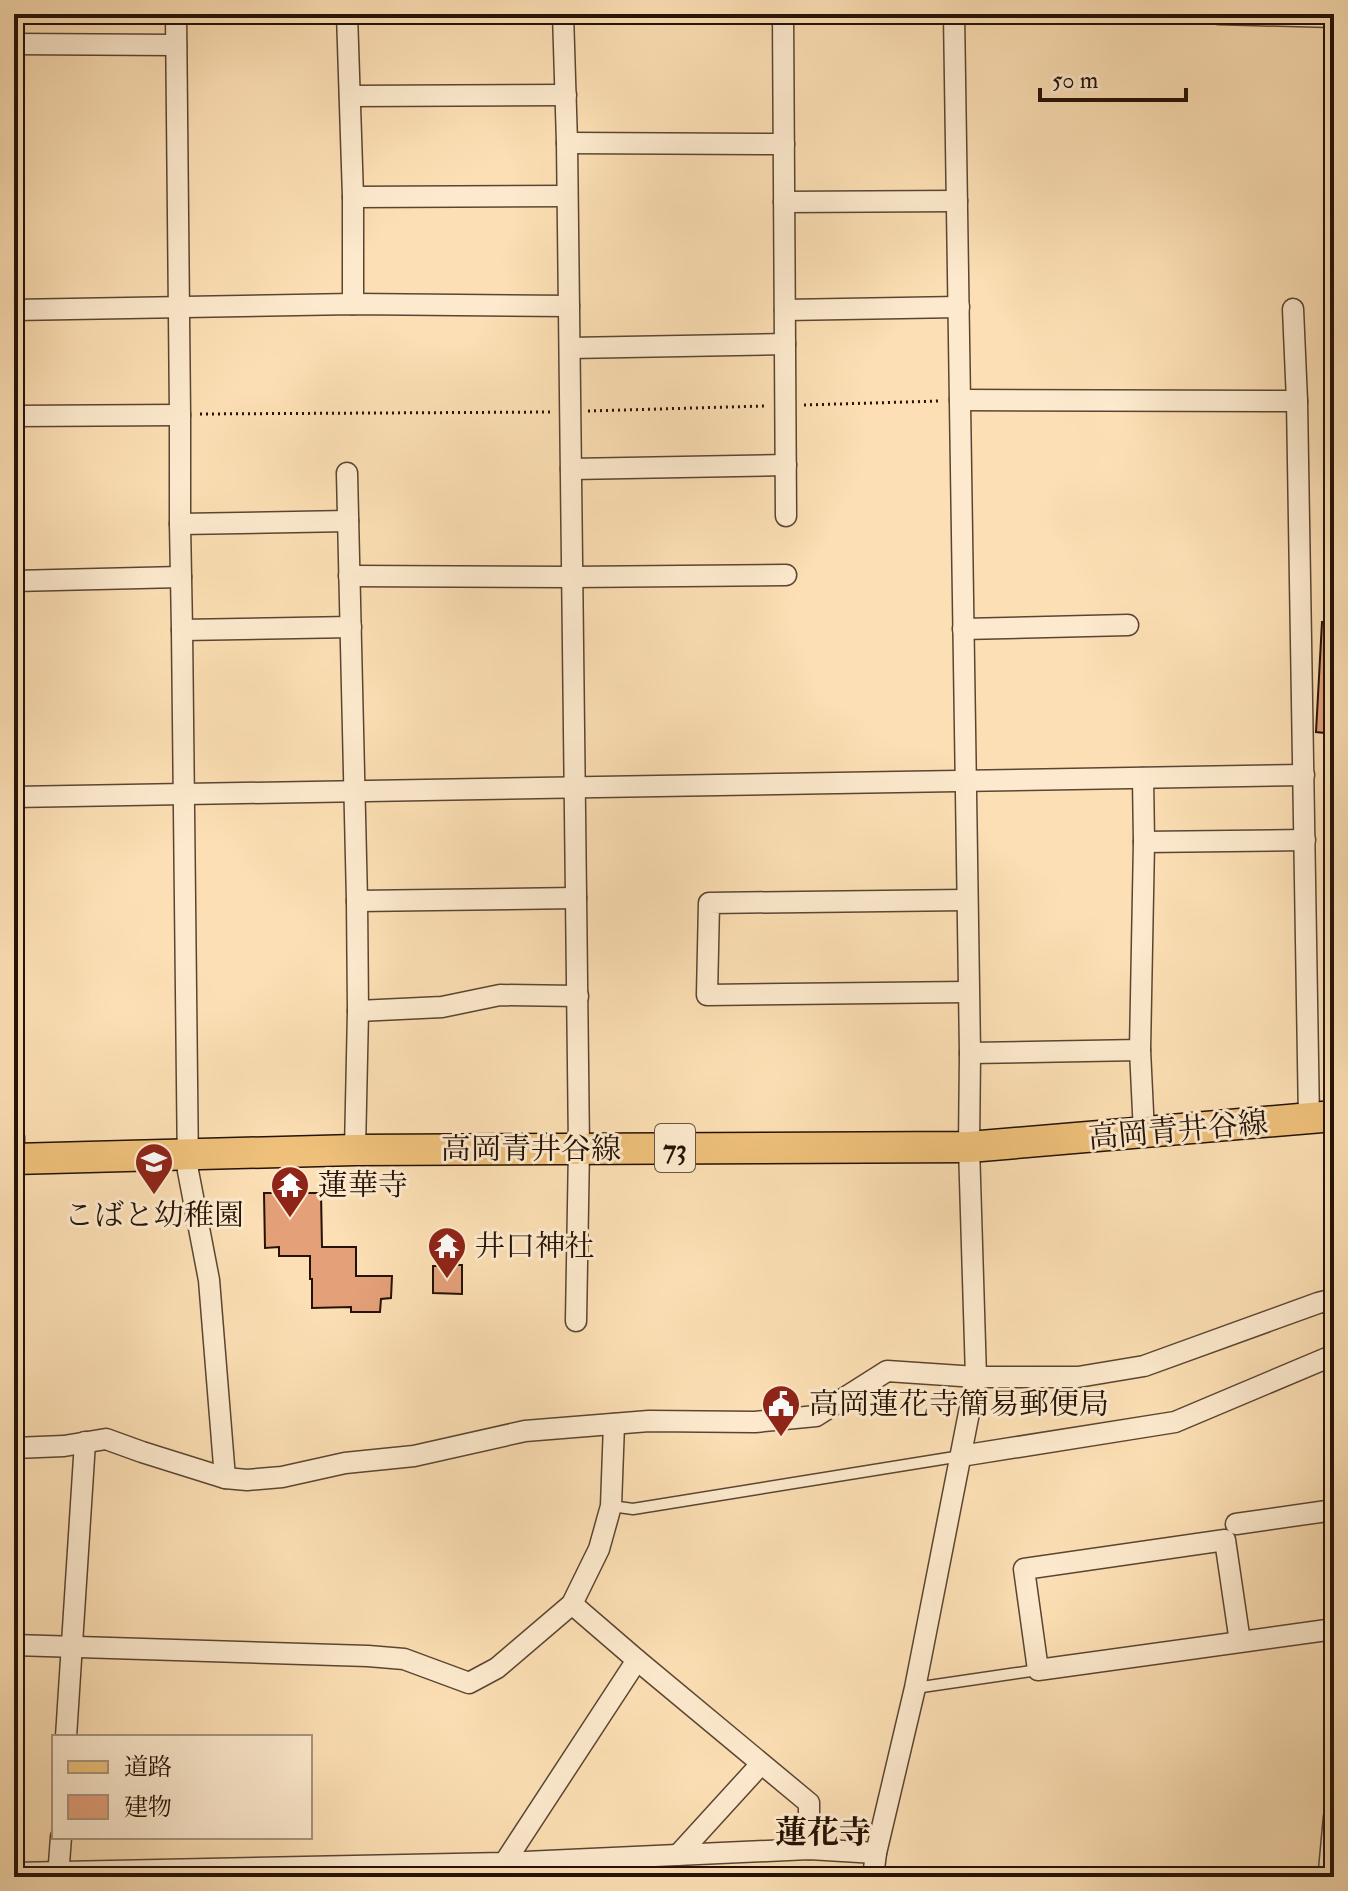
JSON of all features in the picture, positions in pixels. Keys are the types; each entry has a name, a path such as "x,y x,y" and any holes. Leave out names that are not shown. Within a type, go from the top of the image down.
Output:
{"main road":[{"name":"高岡青井谷線","path":"14,1159 355,1150 969,1147 1322,1118"}],"street":[{"path":"176,14 187,1154 209,1280 225,1478"},
{"path":"347,14 353,304"},
{"path":"563,14 576,787 579,1148 576,1321"},
{"path":"783,14 786,516"},
{"path":"873,1877 915,1688 976,1377 969,1147 954,14"},
{"path":"1219,14 1334,17"},
{"path":"14,44 176,45"},
{"path":"350,96 566,95"},
{"path":"567,143 784,144"},
{"path":"353,197 567,196"},
{"path":"784,202 957,201"},
{"path":"14,310 353,304 569,306"},
{"path":"785,310 959,307"},
{"path":"1293,309 1305,840 1322,1118"},
{"path":"570,348 785,344"},
{"path":"960,400 1297,401"},
{"path":"14,416 180,415"},
{"path":"571,469 786,465"},
{"path":"347,473 357,901 355,1150"},
{"path":"180,524 348,521"},
{"path":"349,576 786,575"},
{"path":"14,581 181,577"},
{"path":"963,629 1128,625"},
{"path":"182,630 351,627"},
{"path":"14,797 1304,775"},
{"path":"1143,778 1140,1050 1144,1133"},
{"path":"1144,842 1305,840"},
{"path":"357,901 576,898"},
{"path":"966,900 709,903 707,995 968,992"},
{"path":"358,1011 442,1007 500,995 578,996"},
{"path":"970,1053 1140,1050"},
{"path":"14,1138 14,1159"},
{"path":"14,1448 64,1446 106,1439 225,1478 282,1477 345,1463 414,1456 525,1431 649,1421 755,1422 816,1416 887,1371 976,1377 1078,1377 1144,1366 1334,1299"},
{"path":"961,1456 1175,1422 1334,1355"},
{"path":"14,1645 404,1659 469,1683 497,1668 572,1604 599,1549 611,1506 614,1424"},
{"path":"66,1735 85,1442"},
{"path":"1236,1524 1334,1510"},
{"path":"1240,1642 1225,1540 1024,1569 1038,1670 1334,1629"},
{"path":"572,1604 809,1803 809,1849"},
{"path":"500,1870 637,1660"},
{"path":"678,1855 761,1764"},
{"path":"1329,1871 1334,1817"},
{"path":"58,1875 61,1839"},
{"path":"14,1873 500,1870 678,1855 809,1849 876,1853"}],"lane":[{"path":"611,1506 633,1509 961,1456"},
{"path":"915,1688 1038,1670"}],"building":[{"path":"1322,622 1334,623 1334,734 1316,732"},
{"path":"264,1193 321,1193 322,1247 356,1247 356,1276 392,1276 391,1298 381,1299 380,1312 351,1312 351,1307 312,1308 310,1256 279,1256 279,1247 265,1248"},
{"path":"437,1232 457,1232 462,1294 433,1293"}],"place":[{"name":"こばと幼稚園","path":"154,1196"},
{"name":"蓮華寺","path":"290,1219"},
{"name":"井口神社","path":"447,1280"},
{"name":"高岡蓮花寺簡易郵便局","path":"781,1438"}],"district":[{"name":"蓮花寺","path":"823,1832"}]}
